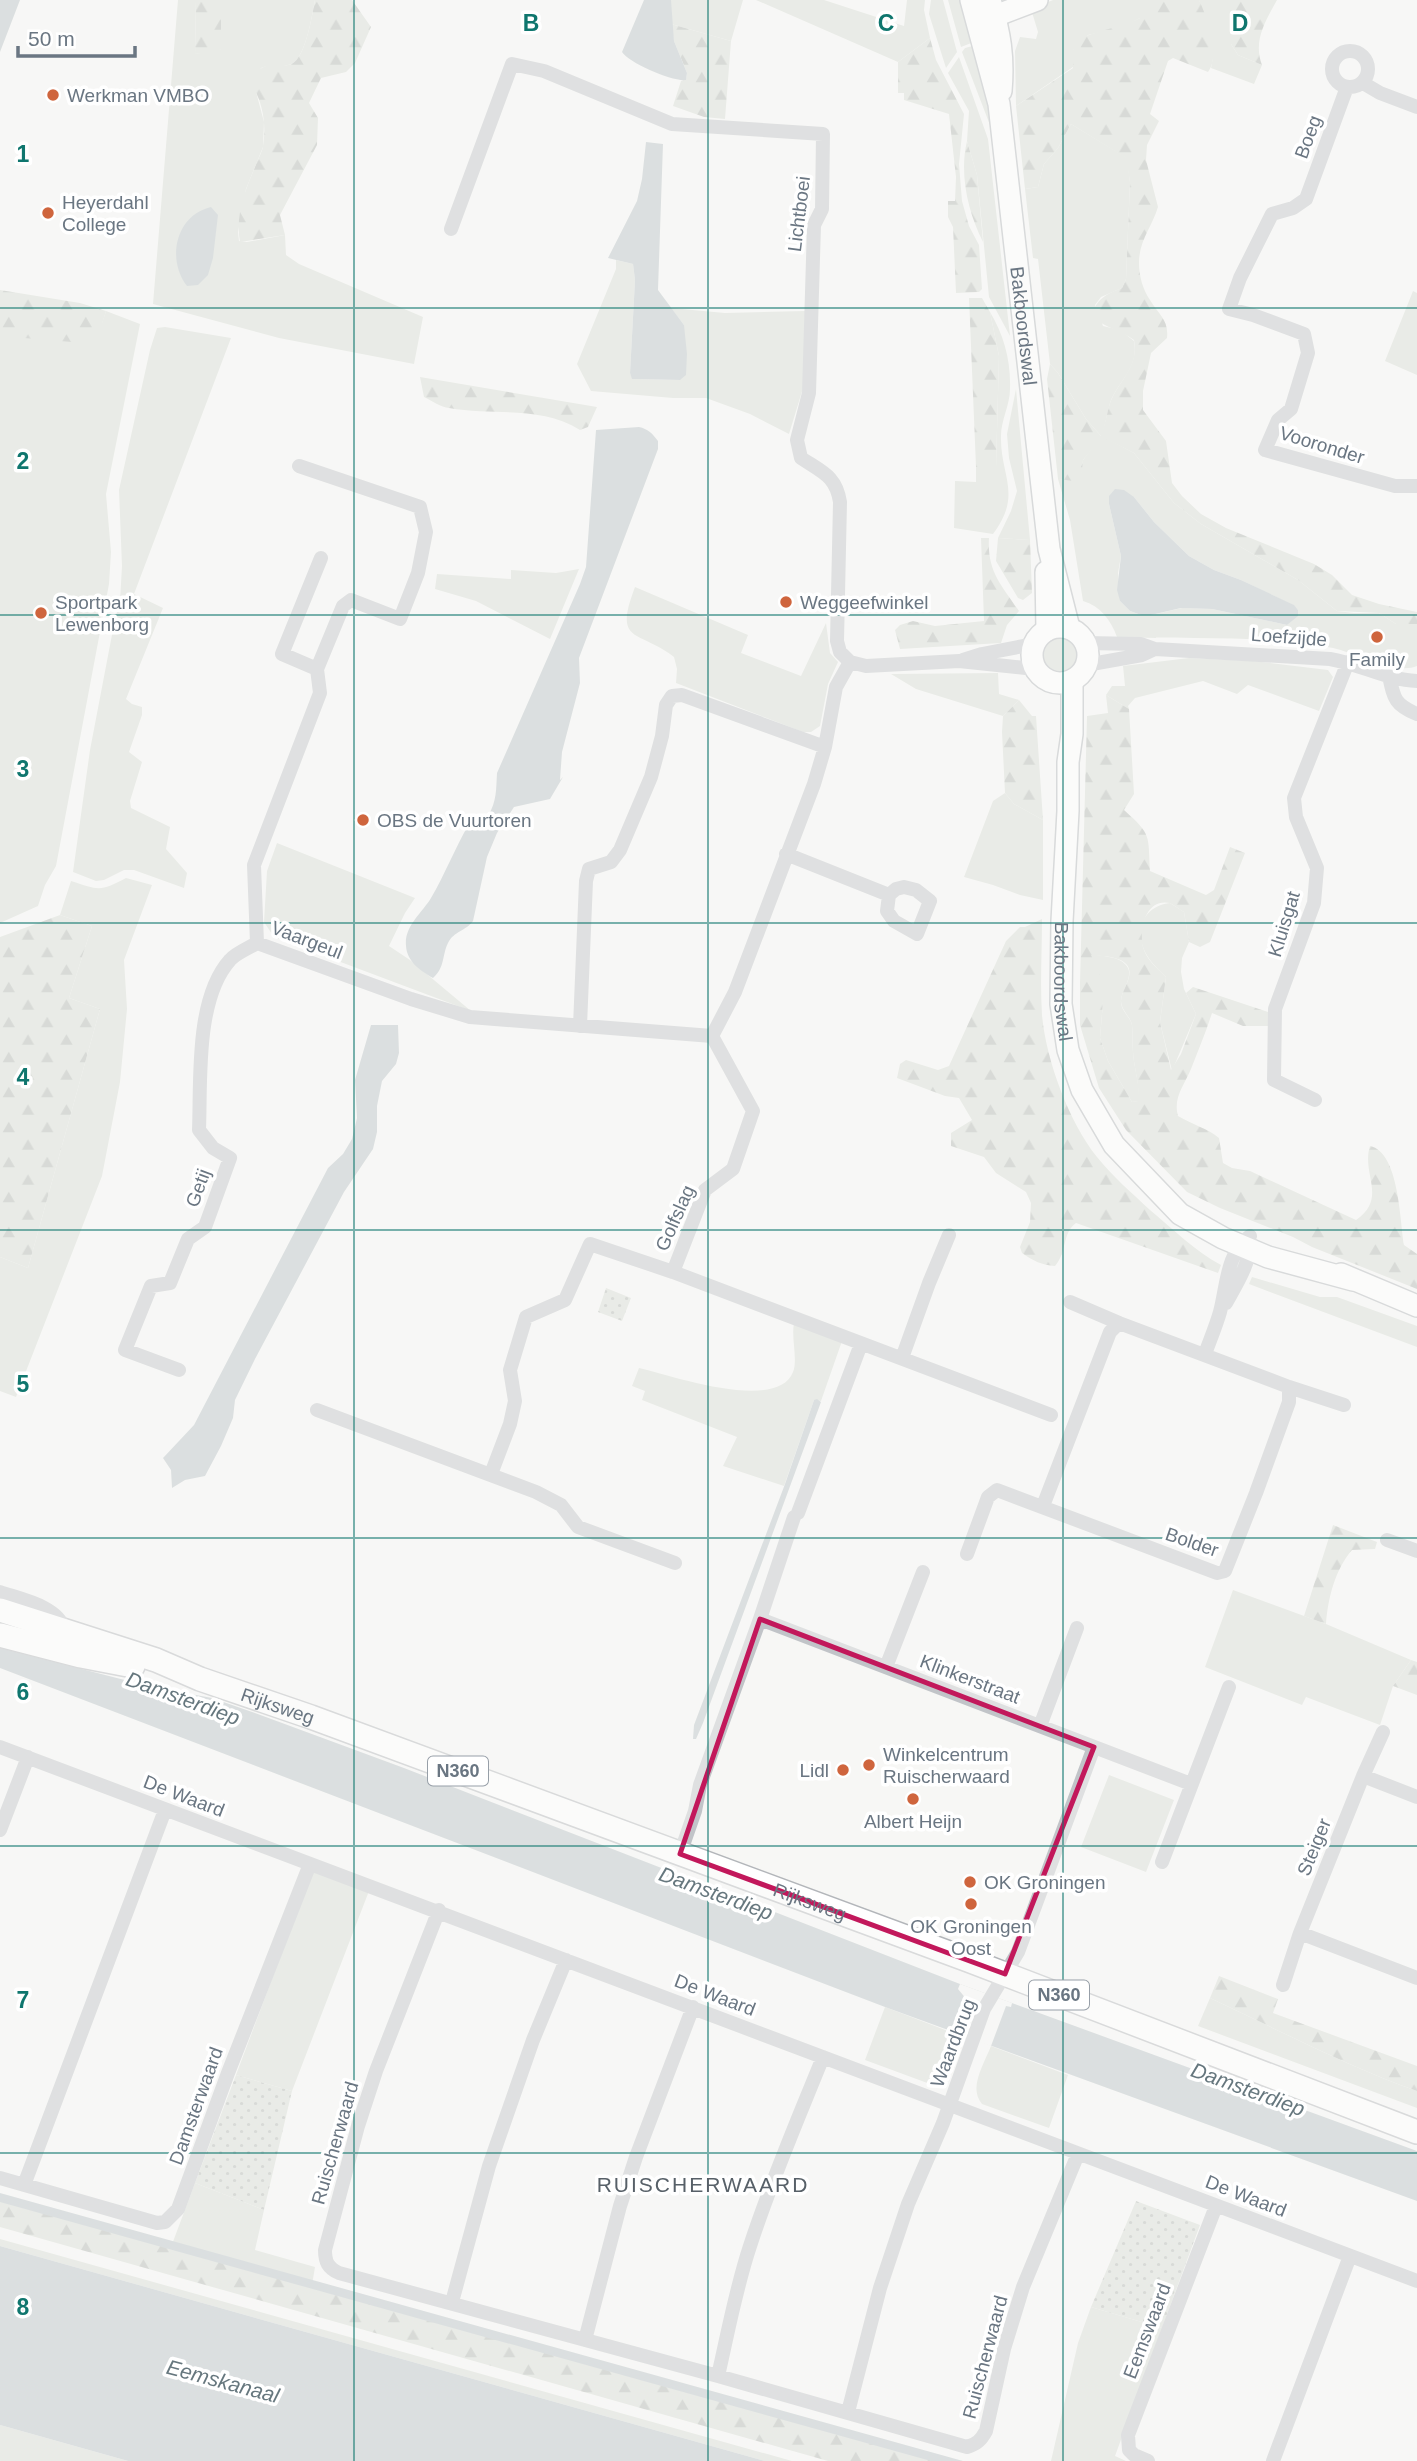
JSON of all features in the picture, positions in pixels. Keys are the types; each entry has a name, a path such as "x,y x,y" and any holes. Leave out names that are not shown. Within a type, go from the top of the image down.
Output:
{"main road":[{"path":"986,5 1037,0"},
{"name":"Bakboordswal","path":"986,5 1049,549 1069,628"},
{"name":"Bakboordswal","path":"1040,637 1049,549"},
{"path":"1056,627 1069,628 1077,632 1088,652 1061,674 1032,656 1040,637 1056,627"},
{"name":"Bakboordswal","path":"1061,674 1072,734 1068,762 1061,1004 1068,1050 1082,1090 1096,1117 1114,1145 1144,1179 1217,1222 1246,1244 1317,1261 1353,1280 1417,1306"},
{"name":"Rijksweg","path":"0,1610 156,1660 200,1679 300,1713 1005,1974 1417,2132"},
{"name":"Rijksweg","path":"0,1634 49,1648 200,1679"}],"street":[{"path":"1345,50 1357,51 1367,59 1369,72 1363,83 1347,88 1336,81 1331,69 1335,58 1345,50"},
{"name":"Lichtboei","path":"451,229 512,64 544,71 672,124 823,134 822,209 814,226 809,393 797,440 800,458 827,475 837,485 840,502 837,641 840,652 850,662"},
{"path":"1363,83 1380,93 1417,107"},
{"name":"Boeg","path":"1306,200 1347,88"},
{"name":"Vooronder","path":"1306,200 1293,208 1272,214 1240,278 1229,309 1304,334 1308,353 1291,409 1278,419 1265,450 1395,486 1417,486"},
{"name":"Vaargeul","path":"299,466 420,507 426,532 418,573 400,619 351,600 343,606 317,669 320,693 254,865 257,943 411,999 470,1017 712,1036"},
{"path":"317,669 282,654 321,558"},
{"path":"959,661 1040,637"},
{"name":"Loefzijde","path":"1085,643 1141,644 1155,649 1348,662 1403,680 1417,681"},
{"name":"Loefzijde","path":"1061,674 1142,655 1155,649"},
{"path":"712,1036 735,992 814,784 825,747 836,687 850,662 866,666 959,661 1061,674"},
{"name":"Kluisgat","path":"1315,1100 1274,1080 1275,1009 1314,902 1317,868 1296,817 1294,798 1348,662"},
{"path":"1389,676 1393,695 1401,707 1417,714"},
{"path":"580,1026 586,881 589,869 611,862 620,850 651,777 662,736 666,705 672,696 682,695 825,747"},
{"path":"786,854 889,895"},
{"name":"Getij","path":"179,1370 125,1350 151,1286 170,1283 188,1239 205,1227 230,1158 213,1148 199,1130 205,1016 216,981 231,959 257,943"},
{"name":"Golfslag","path":"673,1272 705,1190 733,1169 753,1111 712,1036"},
{"path":"902,1358 949,1235"},
{"name":"Golfslag","path":"491,1474 510,1424 515,1401 510,1370 526,1317 565,1300 590,1244 673,1272 1051,1415"},
{"path":"1205,1354 1220,1312 1226,1280 1246,1244"},
{"path":"1070,1302 1289,1387 1344,1405"},
{"path":"1043,1506 1110,1332 1119,1323"},
{"path":"680,1854 700,1785 796,1515 861,1344"},
{"name":"Bolder","path":"967,1554 988,1497 997,1490 1217,1573 1225,1571 1289,1402 1289,1387"},
{"path":"317,1410 536,1492 561,1505 578,1527 675,1563"},
{"path":"1387,1540 1417,1550"},
{"path":"886,1667 923,1572"},
{"name":"Rijksweg","path":"0,1592 45,1609 63,1624 65,1631"},
{"name":"Klinkerstraat","path":"760,1619 1191,1784"},
{"path":"1040,1726 1077,1628"},
{"path":"49,1648 58,1642 65,1631"},
{"path":"1162,1862 1229,1687"},
{"name":"Steiger","path":"1283,1985 1300,1933 1383,1732"},
{"name":"De Waard","path":"0,1747 439,1910 1417,2281"},
{"name":"Waardbrug","path":"949,2104 984,2009 1018,1952 1094,1747"},
{"path":"0,1830 28,1757"},
{"path":"1363,1776 1417,1797"},
{"path":"24,2185 165,1810"},
{"name":"Damsterwaard","path":"0,2178 157,2222 165,2222 172,2217 186,2189 228,2073 310,1864"},
{"name":"Ruischerwaard","path":"439,1910 376,2071 328,2238 325,2259 330,2269 339,2273 718,2375 967,2447 982,2439 986,2431 1004,2349 1023,2287 1078,2154"},
{"path":"1300,1933 1417,1978"},
{"path":"452,2302 489,2166 533,2040 566,1960"},
{"path":"585,2340 620,2206 693,2007"},
{"path":"718,2375 739,2281 750,2247 772,2181 823,2057"},
{"path":"848,2412 880,2288 908,2204 949,2104"},
{"name":"Eemswaard","path":"1148,2461 1129,2450 1128,2435 1216,2206"},
{"path":"1273,2461 1350,2256"}],"highlighted area":[{"path":"760,1619 1094,1747 1005,1974 680,1854"}],"green space":[{"path":"178,0 196,0 195,54 221,49 221,0 315,0 307,38 299,57 288,65 261,68 255,88 264,122 263,147 246,189 238,232 239,241 285,235 286,255 299,264 423,317 414,364 279,338 153,304"},
{"path":"196,0 221,0 221,49 216,52 195,54"},
{"path":"315,0 352,0 371,27 355,63 346,72 321,78 309,103 318,118 317,145 280,215 285,235 240,242 242,203 262,151 264,137 260,102 247,79 269,65 294,63 307,38"},
{"path":"671,0 743,0 731,41 671,24"},
{"path":"756,0 824,0 904,26 907,0 925,0 924,10 930,38 898,62"},
{"path":"931,0 943,0 957,52 946,68 929,14"},
{"path":"948,0 966,0 979,40 961,47"},
{"path":"1053,0 1140,0 1140,18 1123,27 1088,35 1073,50 1073,67 1016,106 1015,51 1020,37 1036,39 1038,32 1031,9"},
{"path":"1140,0 1199,0 1209,26 1213,47 1212,65 1208,72 1173,58 1168,61 1150,114 1159,121 1147,145 1146,160 1158,207 1143,240 1139,268 1145,292 1163,318 1167,338 1151,353 1143,391 1143,410 1166,441 1172,483 1201,514 1226,528 1314,564 1332,575 1352,595 1417,612 1417,624 1396,624 1379,613 1337,611 1298,580 1201,524 1174,503 1134,453 1102,437 1083,460 1081,482 1058,479 1047,379 1050,364 1086,419 1101,436 1110,403 1134,358 1134,340 1092,316 1099,301 1122,288 1126,279 1130,182 1126,158 1071,124 1058,148 1044,164 1038,187 1025,189 1016,106 1073,68 1073,50 1077,40 1140,18"},
{"path":"1199,0 1231,0 1231,44 1238,55 1262,65 1254,84 1211,68 1213,57"},
{"path":"1231,0 1277,0 1260,40 1262,65 1238,55 1231,44"},
{"path":"671,24 731,41 725,119 704,117 673,106 681,81 686,79 687,73 674,41"},
{"path":"930,38 936,60 964,114 959,164 962,201 969,226 979,245 982,289 979,292 956,293 953,227 948,217 948,201 955,201 956,177 949,114 904,100 904,93 898,93 898,62"},
{"path":"980,44 993,133 962,52 965,48"},
{"path":"959,57 988,139 1010,336 989,297 977,175 967,141 969,111 948,73"},
{"path":"1071,124 1127,158 1130,182 1126,279 1122,288 1101,297 1095,305 1103,326 1120,330 1134,341 1135,351 1131,367 1110,403 1102,436 1134,453 1174,503 1201,524 1298,580 1337,611 1379,613 1396,624 1417,624 1417,666 1387,666 1333,648 1280,641 1117,637 1104,614 1083,601 1070,520 1058,479 1080,481 1083,460 1101,436 1086,419 1050,364 1038,259 1033,258 1025,189 1038,187 1044,164 1058,148","holes":["1134,497 1154,522 1189,556 1293,605 1298,610 1287,625 1212,609 1182,608 1151,615 1130,611 1120,601 1118,573 1121,556 1109,504"]},
{"path":"967,141 977,175 983,242 966,193 964,166"},
{"path":"616,260 633,264 635,280 630,373 633,379 680,380 684,325 671,308 725,313 805,311 804,385 789,434 750,414 706,398 591,391 577,364 616,269"},
{"path":"0,290 80,303 106,311 96,344 0,336"},
{"path":"1413,291 1417,293 1417,375 1385,361"},
{"path":"969,298 982,298 990,312 999,356 996,467 976,467"},
{"name":"Sportpark Lewenborg","path":"106,311 140,324 106,494 111,552 109,584 56,866 45,885 38,906 0,923 0,312 102,323"},
{"path":"990,312 1006,349 1010,379 1010,395 1001,436 1008,485 1007,507 993,534 954,528 955,481 976,482 976,467 996,467 999,356"},
{"path":"157,328 231,338 134,594 163,608 126,699 142,707 142,715 129,752 142,762 130,801 131,808 170,827 166,849 187,873 184,888 134,870 124,870 96,881 73,872 90,750 120,601 122,566 119,490 150,350"},
{"path":"420,377 597,407 588,427 580,430 565,422 533,414 449,408 424,397"},
{"path":"1016,389 1030,540 998,538 1017,491 1009,458 1007,434"},
{"path":"981,538 989,538 993,569 1019,611 1007,625 1001,643 900,649 895,630 900,625 913,621 935,626 984,621"},
{"path":"998,538 1030,540 1032,593 1023,600 1018,598 996,561"},
{"path":"579,569 550,639 476,601 435,589 437,574 511,579 511,570 556,573"},
{"path":"635,587 748,635 741,653 801,676 826,623 830,653 838,662 828,684 820,726 811,732 803,732 676,683 674,657 640,638 628,627 629,606"},
{"path":"1061,637 1074,643 1080,656 1074,669 1061,675 1048,669 1042,656 1048,643"},
{"path":"1189,658 1253,661 1328,670 1333,677 1319,711 1248,685 1237,694 1203,681 1135,698 1128,706 1129,709 1106,695 1112,686 1125,686 1123,666"},
{"path":"998,673 999,694 1019,700 1003,716 916,689 891,674"},
{"path":"1106,695 1129,709 1134,794 1124,810 1147,836 1150,871 1206,895 1214,890 1230,847 1245,853 1210,942 1200,947 1189,942 1184,912 1170,903 1155,905 1149,910 1143,924 1144,951 1166,977 1160,1022 1171,1070 1181,1054 1196,1014 1186,993 1193,987 1268,1012 1268,1026 1243,1026 1212,1013 1178,1097 1178,1116 1219,1138 1223,1163 1232,1168 1250,1171 1356,1220 1365,1212 1372,1194 1368,1156 1370,1146 1380,1151 1387,1160 1396,1188 1404,1245 1417,1254 1417,1289 1312,1247 1187,1192 1126,1130 1099,1088 1080,1025 1080,983 1087,716 1108,713","holes":["1091,955 1120,960 1129,969 1129,978 1121,1001 1132,1025 1138,1101 1132,1102 1108,1061 1100,1038 1102,979"]},
{"path":"1019,700 1032,716 1036,716 1043,820 1014,804 1005,793 1003,716"},
{"path":"1005,793 1014,804 1043,820 1043,900 964,877 993,801"},
{"path":"277,843 415,898 389,946 471,1011 274,937 264,922 267,871"},
{"path":"126,878 152,885 124,960 127,1009 120,1082 102,1176 16,1397 0,1391 0,1257 28,1268 100,1009 69,998 92,926 60,915 71,881 99,888"},
{"path":"1170,903 1184,912 1189,942 1182,958 1181,972 1184,989 1196,1014 1172,1071 1160,1022 1166,977 1147,956 1141,935 1141,927 1148,914 1161,905"},
{"path":"60,915 92,926 69,998 100,1009 28,1268 0,1257 0,937"},
{"path":"1042,919 1041,991 1044,1033 1068,1109 1097,1157 1150,1210 1202,1253 1221,1265 1218,1273 1076,1223 1069,1232 1055,1266 1030,1258 1022,1253 1020,1247 1030,1222 1031,1203 1026,1192 996,1173 984,1157 951,1146 951,1133 972,1120 959,1098 945,1096 897,1078 900,1064 906,1060 938,1070 949,1066 1006,941 1020,927"},
{"path":"1090,954 1119,960 1128,969 1129,978 1121,1004 1132,1025 1139,1101 1132,1102 1108,1061 1100,1038 1103,1002"},
{"path":"1252,1277 1320,1297 1337,1297 1417,1326 1417,1347 1249,1284"},
{"path":"606,1288 631,1298 622,1321 598,1312"},
{"path":"794,1323 842,1341 821,1401 814,1400 784,1486 723,1466 737,1437 642,1400 645,1391 632,1386 639,1368 697,1383 745,1391 767,1390 783,1384 794,1367"},
{"path":"1333,1525 1377,1542 1375,1549 1352,1550 1341,1566 1333,1585 1326,1624 1304,1616"},
{"path":"1233,1590 1326,1624 1411,1660 1393,1686 1380,1725 1306,1697 1302,1705 1205,1667"},
{"path":"1411,1660 1417,1662 1417,1695 1393,1686"},
{"path":"1109,1775 1174,1800 1146,1872 1081,1847"},
{"path":"313,1870 369,1891 292,2091 236,2075"},
{"path":"1219,1976 1278,1999 1273,2013 1417,2066 1417,2091 1338,2059 1210,1998"},
{"path":"1210,1998 1338,2059 1417,2091 1417,2108 1198,2026"},
{"path":"885,2007 961,2036 951,2065 943,2078 930,2084 865,2060"},
{"path":"991,2046 1068,2075 1049,2128 982,2104 978,2098 977,2083"},
{"path":"236,2075 292,2091 264,2210 195,2183"},
{"path":"195,2183 264,2210 255,2250 315,2267 312,2285 171,2247"},
{"path":"0,2198 936,2461 828,2461 0,2227"},
{"path":"1136,2201 1200,2225 1162,2328 1091,2307"},
{"path":"0,2239 792,2461 765,2461 0,2246"},
{"path":"1091,2307 1162,2328 1115,2456 1126,2461 1051,2461 1078,2343"},
{"path":"0,2425 128,2461 0,2461"}],"water":[{"path":"0,0 20,0 0,52"},
{"path":"644,0 671,0 674,41 687,73 686,80 652,71 622,52"},
{"path":"646,142 663,144 658,290 684,325 686,375 680,380 632,379 630,373 635,280 633,264 608,258 637,201"},
{"path":"211,207 218,215 213,258 208,275 198,285 187,286 177,263 178,239 182,228 190,219"},
{"path":"639,427 654,436 658,441 658,449 579,658 580,683 562,752 560,780 563,777 550,799 514,807 497,833 487,857 473,921 451,939 440,970 433,978 419,969 409,957 406,946 408,932 431,898 469,824 476,816 488,816 491,811 496,795 497,773 580,584 586,567 596,430"},
{"path":"1115,489 1124,490 1134,497 1154,522 1189,556 1214,570 1294,605 1298,616 1287,625 1212,609 1181,608 1151,615 1130,611 1120,601 1117,590 1121,556 1109,504 1109,496"},
{"path":"371,1025 398,1025 399,1053 396,1064 382,1081 373,1149 344,1192 255,1359 235,1400 233,1418 205,1476 185,1480 172,1488 171,1470 163,1458 194,1425 328,1168 343,1154 352,1139 357,1118 355,1080"},
{"path":"814,1400 821,1402 703,1723 696,1739 693,1739 694,1725"},
{"name":"Damsterdiep","path":"0,1648 148,1686 212,1698 255,1713 404,1768 960,1984 1417,2151 1417,2201 885,2007 0,1668"},
{"path":"0,2193 963,2461 931,2461 0,2202"},
{"name":"Eemskanaal","path":"0,2246 765,2461 128,2461 0,2425"}],"pier":[{"path":"960,1984 1012,2003 1011,2007 1006,2006 991,2046 961,2036 972,2006 958,1989"}],"place":[{"name":"Werkman VMBO","path":"53,95"},
{"name":"Heyerdahl College","path":"48,213"},
{"name":"Weggeefwinkel","path":"786,602"},
{"name":"Sportpark Lewenborg","path":"41,613"},
{"name":"Family","path":"1377,637"},
{"name":"OBS de Vuurtoren","path":"363,820"},
{"name":"Winkelcentrum Ruischerwaard","path":"869,1765"},
{"name":"Lidl","path":"843,1770"},
{"name":"Albert Heijn","path":"913,1799"},
{"name":"OK Groningen","path":"970,1882"},
{"name":"OK Groningen Oost","path":"971,1904"}],"district":[{"name":"RUISCHERWAARD","path":"703,2184"}]}
